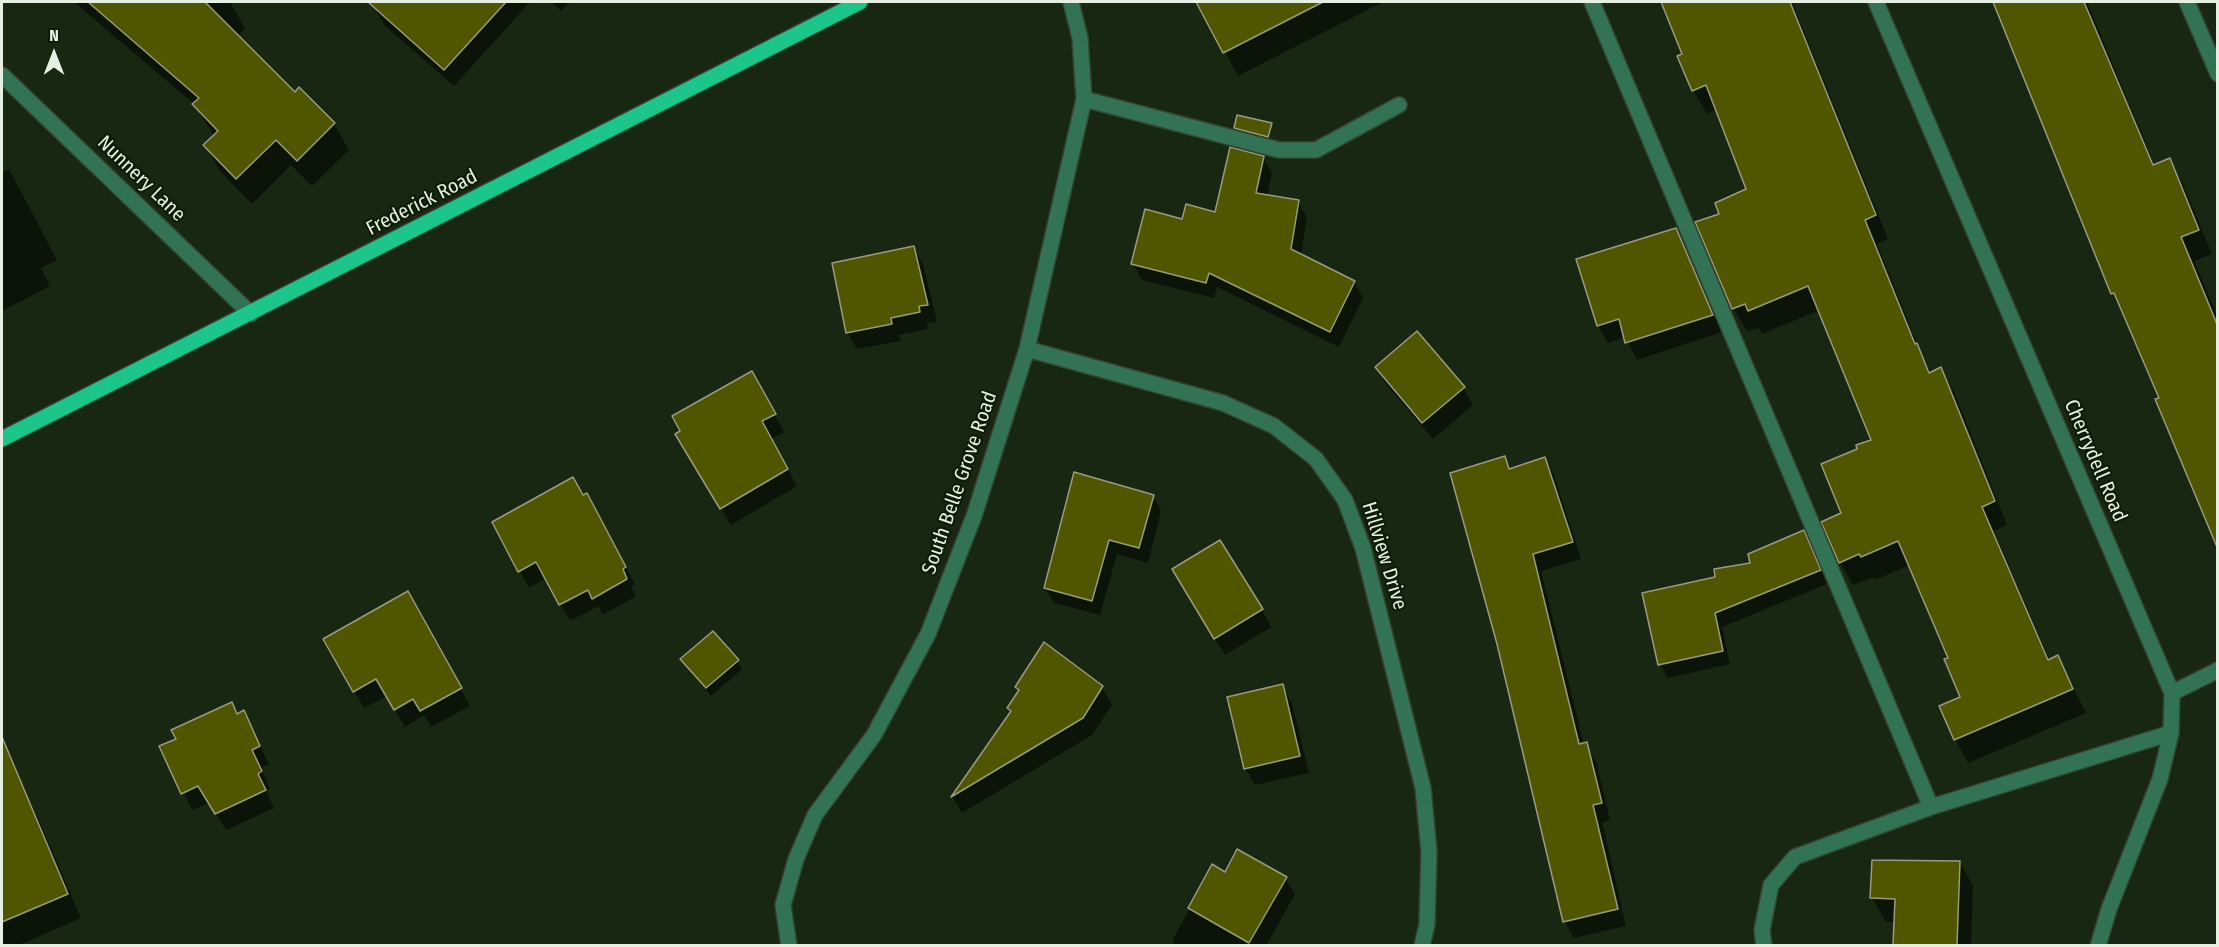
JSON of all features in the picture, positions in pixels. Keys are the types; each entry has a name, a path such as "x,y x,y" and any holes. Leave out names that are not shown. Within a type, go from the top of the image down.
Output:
{"main road":[{"name":"Frederick Road","path":"2,439 860,2"}],"street":[{"name":"South Belle Grove Road","path":"789,945 783,905 796,859 815,815 874,735 928,634 974,516 1027,349 1084,99 1080,38 1071,2"},
{"path":"1592,2 1931,807"},
{"name":"Cherrydell Road","path":"1876,2 2172,693 2171,733 2160,779 2109,909 2098,945"},
{"path":"2187,2 2217,74"},
{"name":"Nunnery Lane","path":"2,75 251,314"},
{"path":"1084,99 1279,150 1316,150 1400,105"},
{"name":"Hillview Drive","path":"1027,349 1223,403 1274,426 1316,459 1345,500 1364,548 1423,788 1429,852 1427,924 1422,945"},
{"path":"2172,693 2217,670"},
{"path":"1764,945 1762,930 1771,885 1795,857 1931,807 2171,733"}],"building":[{"path":"88,2 205,2 295,92 299,87 335,123 297,161 276,140 236,179 203,145 218,131 192,104 199,98"},
{"path":"368,2 506,2 444,70"},
{"path":"1196,2 1323,2 1223,53"},
{"path":"1661,2 1790,2 1876,215 1865,220 1915,344 1917,343 1929,373 1941,367 1995,501 1982,507 2048,660 2058,655 2073,689 1954,740 1939,706 1960,697 1944,659 1948,658 1898,541 1861,557 1859,554 1839,563 1821,522 1841,513 1821,464 1857,449 1856,445 1871,440 1808,286 1748,311 1745,304 1732,309 1695,222 1719,214 1715,203 1746,189 1706,85 1692,91 1677,56 1682,54"},
{"path":"1993,2 2084,2 2153,165 2170,158 2199,230 2181,237 2217,324 2217,547 2155,399 2159,398 2114,293 2111,294"},
{"path":"1237,115 1272,123 1268,137 1234,128"},
{"path":"1230,147 1264,156 1256,193 1299,200 1291,249 1355,281 1330,332 1209,273 1206,283 1131,264 1145,209 1182,219 1186,204 1215,212"},
{"path":"1676,228 1713,315 1625,343 1619,319 1597,326 1576,259"},
{"path":"914,246 928,305 919,306 920,312 891,318 892,324 846,333 832,263"},
{"path":"1417,331 1465,387 1422,423 1375,367"},
{"path":"752,371 776,414 762,421 788,469 720,509 675,434 680,431 672,416"},
{"path":"1505,456 1509,469 1545,457 1573,542 1533,554 1579,744 1587,742 1602,803 1593,805 1618,909 1563,922 1497,644 1450,473"},
{"path":"1074,472 1154,495 1139,548 1109,540 1092,601 1044,588"},
{"path":"573,477 583,495 587,493 626,567 623,569 627,579 592,599 588,590 559,605 536,562 518,572 492,522"},
{"path":"1804,530 1821,570 1715,613 1723,651 1658,665 1642,593 1715,577 1714,569 1750,563 1748,554"},
{"path":"1220,540 1263,609 1214,639 1172,569"},
{"path":"408,591 462,688 420,711 413,699 394,710 376,679 353,692 323,639"},
{"path":"713,631 739,660 706,688 680,659"},
{"path":"1044,642 1103,686 1083,718 951,797 1011,711 1007,708 1019,690 1015,687"},
{"path":"1283,684 1300,756 1244,769 1227,697"},
{"path":"232,702 237,714 244,710 260,746 252,750 262,771 258,774 266,790 215,814 198,786 181,794 159,746 176,739 171,730"},
{"path":"2,737 68,894 2,922"},
{"path":"1237,849 1287,877 1249,943 1188,908 1212,864 1225,872"},
{"path":"1872,860 1960,861 1957,945 1893,945 1895,899 1870,898"}]}
